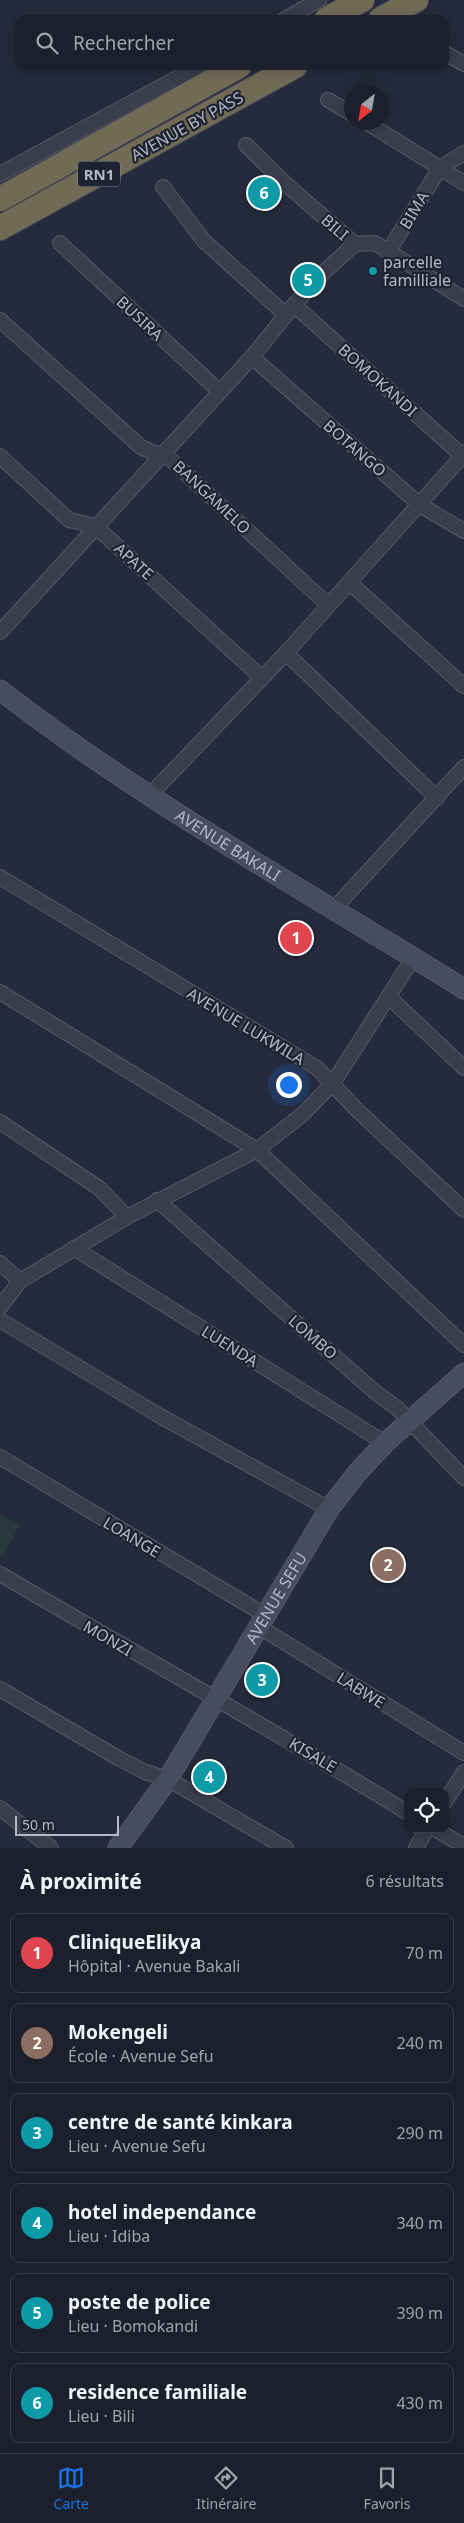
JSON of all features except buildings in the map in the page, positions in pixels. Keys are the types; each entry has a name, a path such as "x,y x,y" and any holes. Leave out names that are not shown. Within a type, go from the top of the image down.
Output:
{"highway":[{"path":"334,15 362,0"},
{"path":"389,15 416,0"},
{"name":"AVENUE BY PASS","path":"0,198 178,90 229,70"},
{"name":"AVENUE BY PASS","path":"0,228 288,70"}],"main road":[{"name":"AVENUE BAKALI","path":"0,690 38,719 150,796 332,911 464,989"},
{"name":"AVENUE SEFU","path":"118,1848 168,1779 329,1509 357,1472 385,1443 464,1373"}],"street":[{"path":"292,15 319,0"},
{"path":"449,55 464,64"},
{"path":"0,174 178,90 196,70"},
{"path":"178,90 197,120"},
{"path":"328,100 344,109"},
{"path":"379,130 464,183"},
{"name":"BILI","path":"246,145 288,186 355,244 374,243 464,299"},
{"name":"BIMA","path":"388,252 440,168 464,152"},
{"name":"BOMOKANDI","path":"163,187 204,241 290,310 457,451 464,454"},
{"name":"BUSIRA","path":"60,243 220,392"},
{"path":"0,632 96,526 165,454 252,357 290,310 326,271 355,244"},
{"name":"BANGAMELO","path":"0,320 141,447 154,454 165,454 328,605"},
{"name":"BOTANGO","path":"252,357 420,505 464,531"},
{"path":"150,796 286,653 464,454"},
{"name":"APATE","path":"0,456 69,520 96,526 262,678"},
{"path":"350,582 464,686"},
{"path":"286,653 437,798"},
{"path":"332,911 462,773"},
{"name":"AVENUE LUKWILA","path":"0,877 317,1068 357,1110 464,1210"},
{"path":"0,1307 20,1281 127,1217 257,1150 303,1114 333,1083 414,958"},
{"path":"0,992 257,1150 464,1346"},
{"path":"389,997 464,1068"},
{"path":"0,1122 99,1188 127,1217"},
{"name":"LOMBO","path":"158,1200 375,1392 397,1408 409,1423 464,1478"},
{"name":"LUENDA","path":"74,1248 385,1443"},
{"path":"0,1262 20,1281"},
{"path":"0,1320 160,1416 329,1509"},
{"name":"LOANGE","path":"0,1456 262,1621"},
{"name":"MONZI","path":"0,1574 216,1699"},
{"name":"LABWE","path":"262,1621 464,1753"},
{"path":"0,1689 118,1758 145,1772 168,1779 286,1848"},
{"name":"KISALE","path":"216,1699 306,1750 404,1810"},
{"path":"449,1796 464,1772"},
{"path":"0,1808 51,1848"},
{"path":"416,1848 425,1833"},
{"path":"442,1833 464,1846"}],"shaded area":[{"path":"0,1515 20,1524 3,1557 0,1556"}],"place":[{"name":"residence familiale","path":"264,193"},
{"name":"parcelle familliale","path":"373,271"},
{"name":"poste de police","path":"308,280"},
{"name":"CliniqueElikya","path":"296,938"},
{"name":"Mokengeli","path":"388,1565"},
{"name":"centre de santé kinkara","path":"262,1680"},
{"name":"hotel independance","path":"209,1777"}]}
